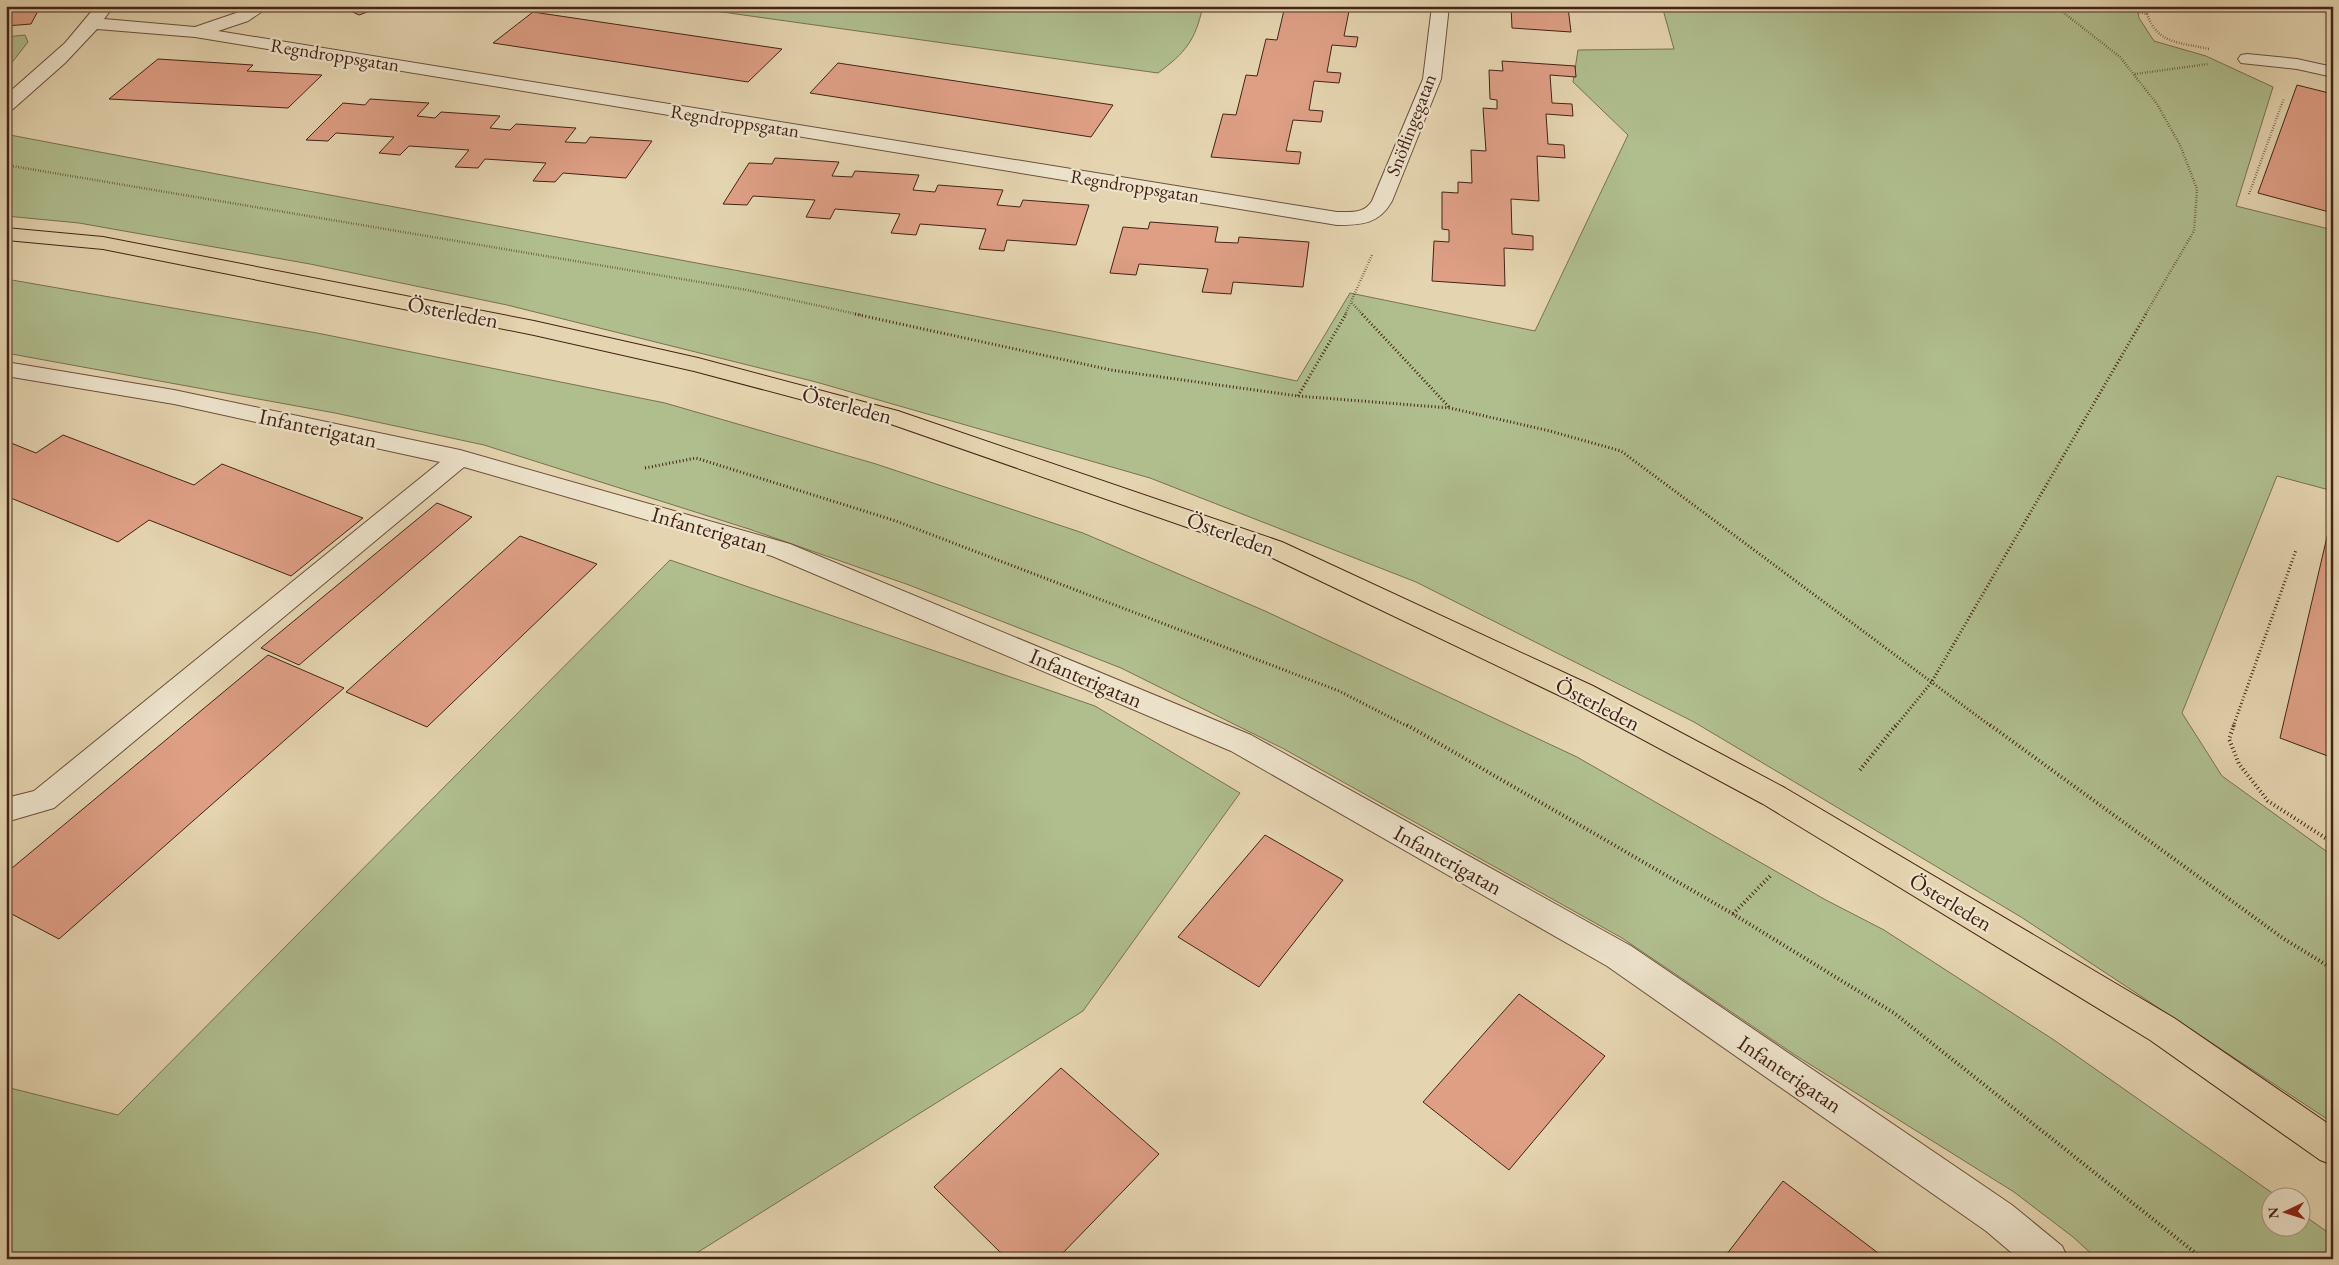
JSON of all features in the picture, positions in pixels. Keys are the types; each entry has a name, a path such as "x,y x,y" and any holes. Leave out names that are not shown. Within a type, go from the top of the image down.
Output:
{"main road":[{"name":"Österleden","path":"6,234 112,245 534,328 698,364 890,416 1273,548 1582,694 1774,796 2162,1029 2333,1148"}],"street":[{"path":"6,105 93,23 105,6"},
{"path":"195,32 242,17 262,6"},
{"name":"Snöflingegatan","path":"1367,215 1382,201 1432,79 1441,6"},
{"name":"Regndroppsgatan","path":"93,23 195,32 1259,207 1337,218 1367,215"},
{"path":"2248,59 2297,64 2333,72"},
{"name":"Infanterigatan","path":"6,368 174,397 460,458 781,550 1241,743 1619,956 1999,1218 2049,1259"},
{"path":"6,810 43,800 460,458"}],"path":[{"path":"1860,770 1931,683 2194,231 2197,189 2180,145 2156,104 2120,57 2055,6"},
{"path":"2108,6 2147,14"},
{"path":"2149,6 2147,14 2152,28 2162,37 2248,59"},
{"path":"2134,74 2248,59"},
{"path":"2248,194 2297,64"},
{"path":"6,165 747,290 1111,370 1298,396 1450,408 1550,431 1620,451 1931,683 2284,939 2333,969"},
{"path":"1298,396 1352,303 1375,247 1367,215"},
{"path":"1352,303 1450,408"},
{"path":"588,495 607,476 696,458 896,521 1339,691 1422,733 1732,914 1894,1013 2203,1259"},
{"path":"2296,550 2228,739 2238,764 2268,801 2333,843"},
{"path":"1732,914 1771,875"}],"green space":[{"path":"679,6 1203,6 1197,28 1188,45 1176,59 1158,73"},
{"path":"1662,6 2137,6 2139,18 2154,41 2206,56 2273,87 2236,206 2333,230 2333,491 2277,476 2182,713 2222,776 2333,856 2333,1123 2021,917 1694,722 1416,582 1150,478 816,382 507,305 310,264 79,223 6,216 6,139 10,135 815,285 1297,381 1350,293 1535,331 1628,135 1573,82 1578,50 1674,49"},
{"path":"25,35 28,42 6,70 6,37"},
{"path":"6,279 317,333 665,403 876,464 1083,533 1265,611 1577,757 1824,899 1884,930 2054,1040 2265,1188 2262,1188 2262,1238 2312,1238 2312,1221 2333,1236 2333,1259 2170,1259 2161,1252 2168,1259 2097,1259 2073,1237 2014,1192 1795,1055 1622,938 1284,749 1121,668 909,585 749,529 484,445 335,413 6,353"},
{"path":"670,560 1095,706 1240,793 1083,1011 687,1259 6,1259 6,1087 118,1115"}],"building":[{"path":"340,6 383,6 359,15"},
{"path":"1285,6 1349,11 1344,36 1358,37 1356,47 1332,45 1327,72 1341,73 1339,83 1314,81 1309,110 1323,111 1321,122 1293,120 1286,151 1301,152 1299,164 1211,157 1223,114 1236,115 1246,75 1257,76 1266,39 1277,40"},
{"path":"1511,6 1592,6 1593,8 1568,7 1571,32 1512,28"},
{"path":"40,7 31,24 6,26 6,10"},
{"path":"533,12 782,49 748,82 493,43"},
{"path":"158,59 253,65 247,71 322,75 288,108 109,99"},
{"path":"1502,61 1575,66 1576,77 1550,75 1552,103 1572,104 1573,116 1546,114 1548,144 1564,145 1565,158 1537,156 1539,201 1511,199 1512,234 1533,236 1533,250 1504,248 1505,286 1432,281 1434,241 1449,242 1449,230 1442,229 1442,192 1458,193 1458,182 1472,183 1471,150 1486,151 1483,108 1497,109 1497,100 1490,99 1489,70 1503,71"},
{"path":"838,63 1113,105 1091,137 810,93"},
{"path":"2297,85 2333,94 2333,213 2258,193"},
{"path":"370,99 429,103 417,116 435,118 441,112 500,116 490,128 510,130 516,124 576,128 565,142 586,143 590,137 652,141 626,178 563,173 555,182 533,181 546,163 485,159 478,168 455,167 469,150 409,146 400,155 379,153 394,137 336,133 328,141 306,140 343,103 365,105"},
{"path":"775,158 839,162 832,176 852,177 855,171 919,175 913,190 935,192 938,185 1003,190 997,205 1020,207 1023,200 1089,205 1076,245 1007,240 1004,251 979,249 986,229 920,224 916,235 891,233 900,214 835,209 830,219 806,217 815,200 753,196 747,205 723,204 749,163 772,164"},
{"path":"1150,222 1218,227 1215,242 1238,243 1239,237 1309,242 1303,287 1233,282 1231,294 1202,292 1208,269 1139,264 1136,275 1110,273 1123,227 1148,229"},
{"path":"63,435 194,485 222,464 363,518 291,576 149,520 118,542 6,496 6,441 36,453"},
{"path":"437,503 472,517 299,665 261,648"},
{"path":"2330,524 2333,525 2333,758 2280,738"},
{"path":"520,536 597,564 427,727 346,692"},
{"path":"268,655 344,688 59,939 6,911 6,873"},
{"path":"1265,835 1343,880 1259,987 1178,937"},
{"path":"1519,994 1605,1056 1509,1170 1423,1102"},
{"path":"1061,1068 1159,1154 1057,1259 1007,1259 934,1187"},
{"path":"1783,1181 1886,1259 1723,1259"}]}
